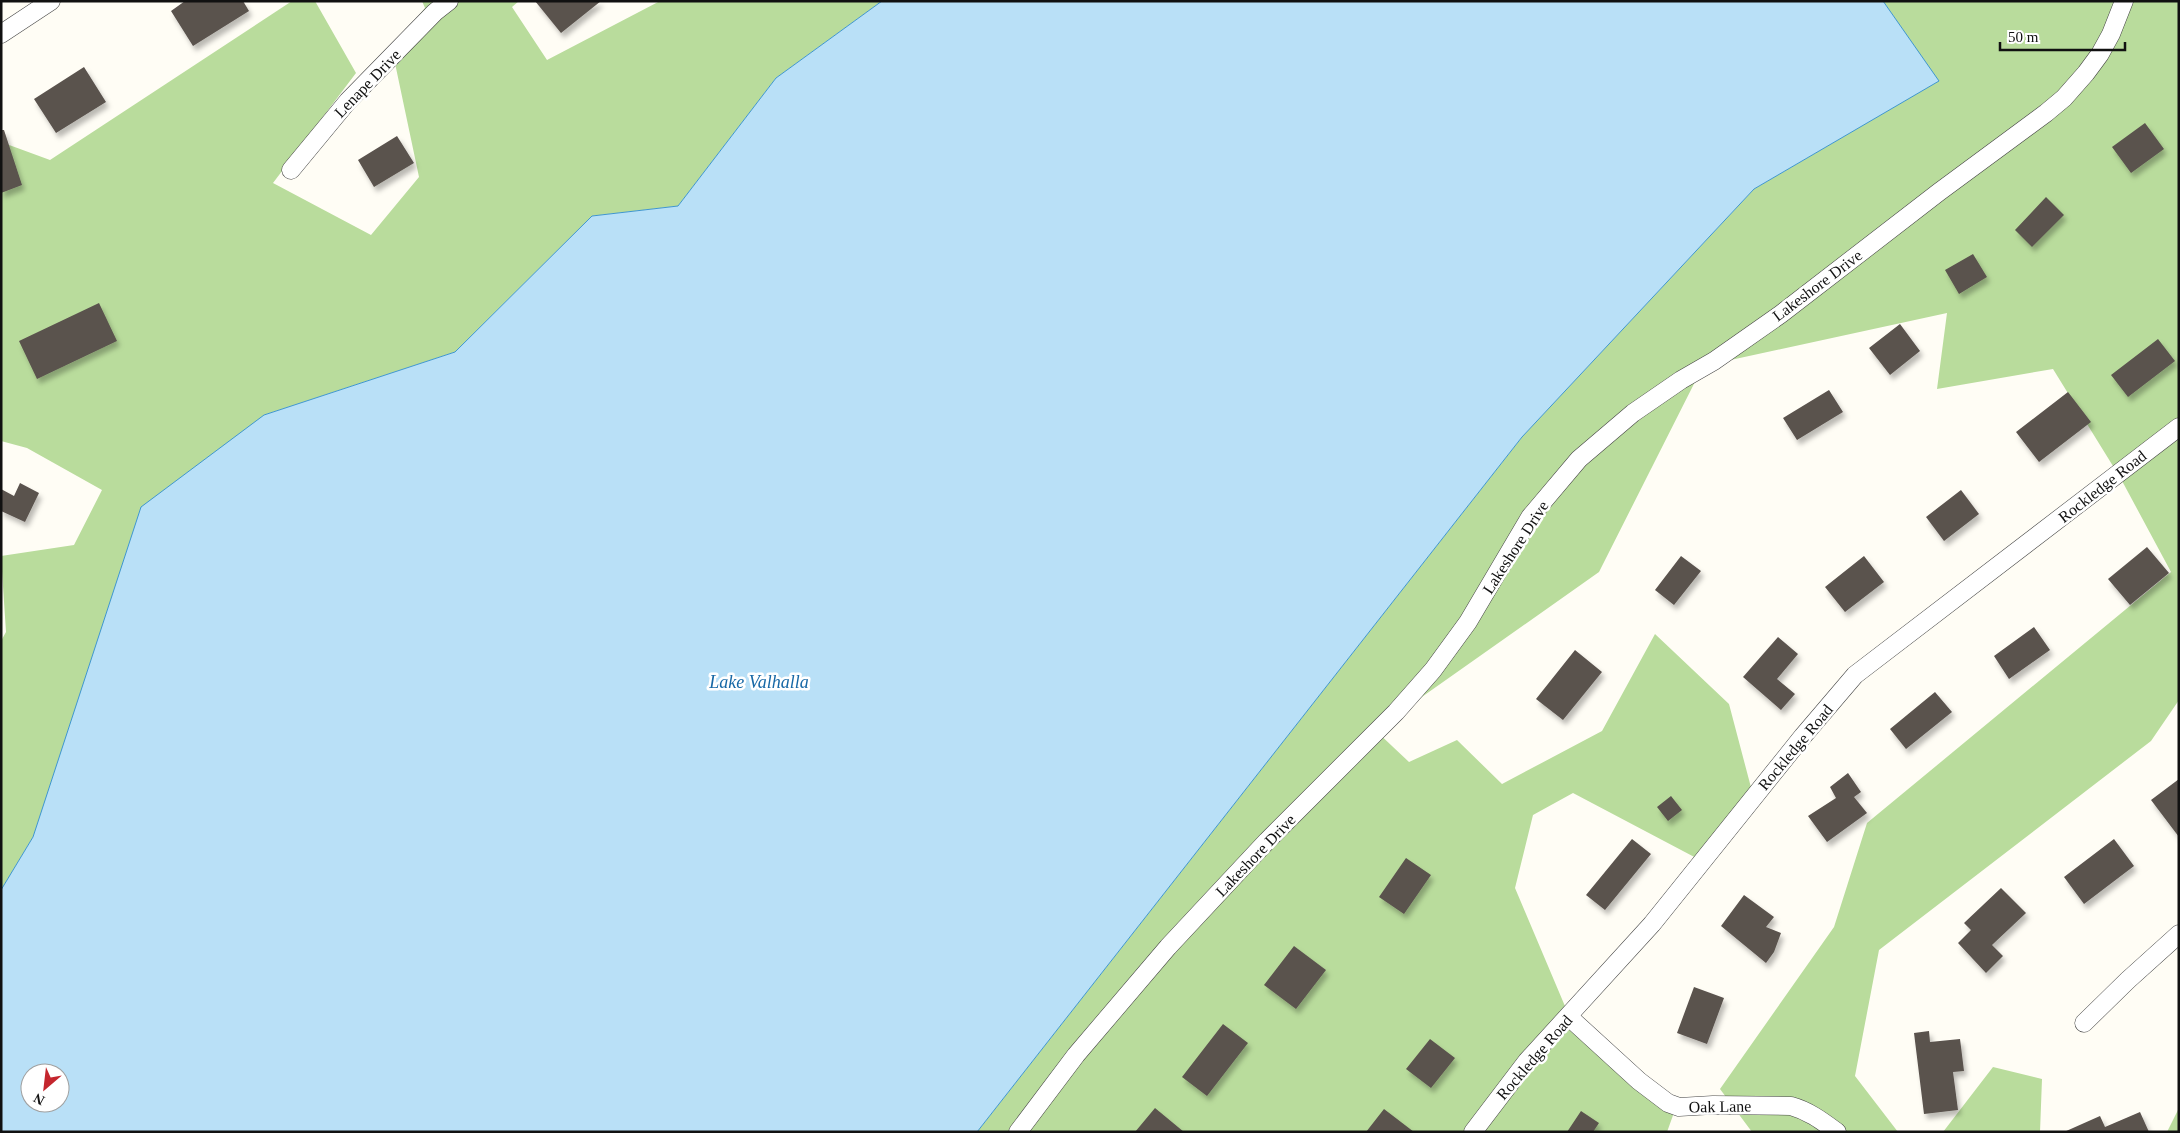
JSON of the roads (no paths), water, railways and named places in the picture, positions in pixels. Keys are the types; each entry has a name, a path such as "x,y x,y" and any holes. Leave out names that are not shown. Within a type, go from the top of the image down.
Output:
{"street":[{"path":"1,34 51,1"},
{"name":"Lenape Drive","path":"291,170 348,101 435,12 449,1"},
{"name":"Lakeshore Drive","path":"1018,1132 1076,1055 1168,948 1267,841 1396,712 1433,670 1468,622 1530,517 1578,459 1633,413 1680,380 1714,361 1781,314 2064,98 2100,54 2111,34 2124,1"},
{"name":"Rockledge Road","path":"1473,1132 1527,1061 1652,924 1803,736 1855,676 2179,427"},
{"path":"2084,1023 2179,934"},
{"name":"Oak Lane","path":"1568,1016 1639,1081 1668,1103 1679,1107 1713,1104 1791,1106 1802,1109 1819,1118 1837,1132"}],"water":[{"name":"Lake Valhalla","path":"882,1 1883,1 1939,81 1754,189 1522,437 977,1132 1,1132 1,890 33,837 141,507 264,415 455,352 592,216 678,206 776,78"}]}
